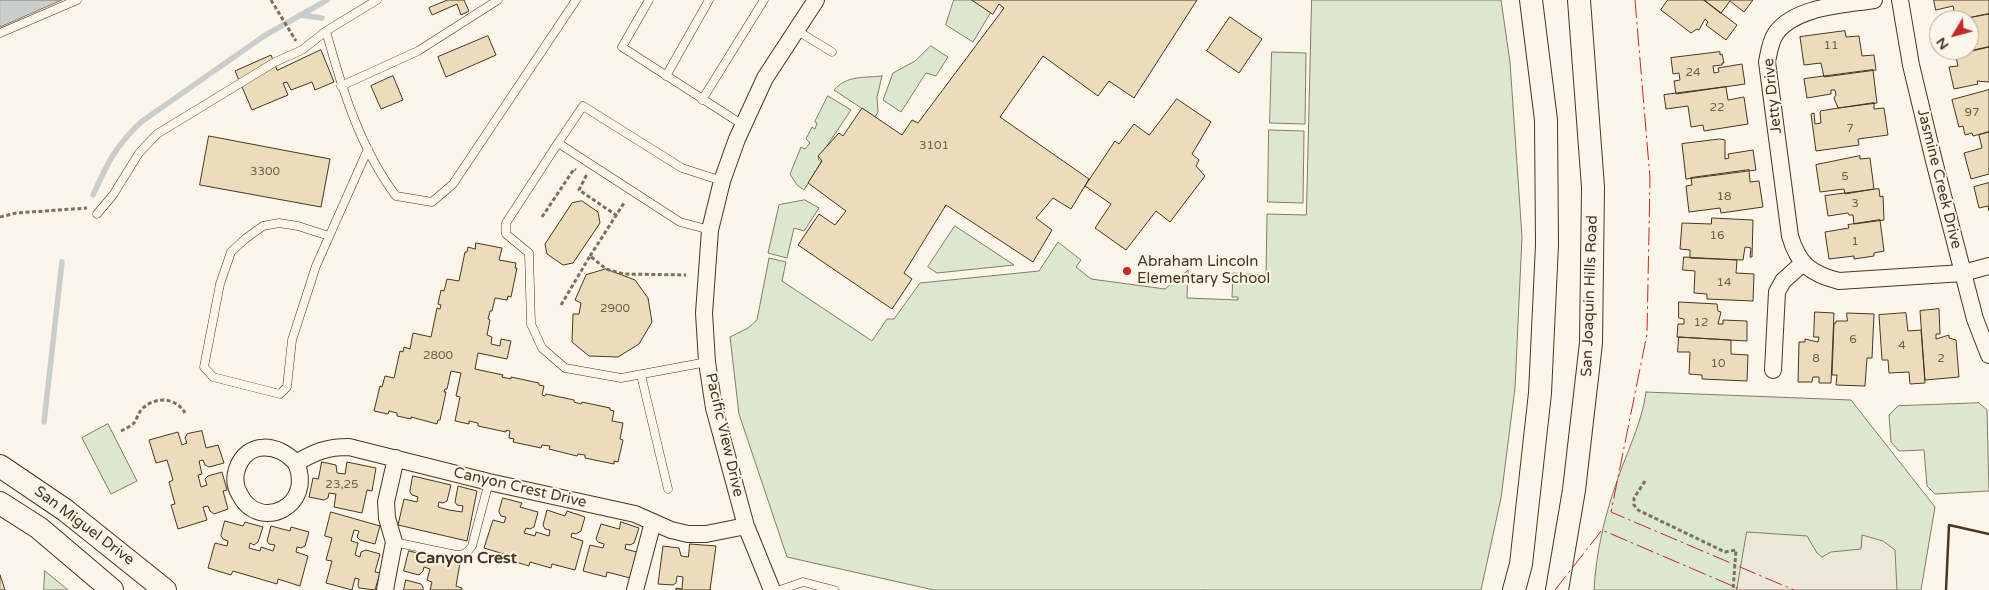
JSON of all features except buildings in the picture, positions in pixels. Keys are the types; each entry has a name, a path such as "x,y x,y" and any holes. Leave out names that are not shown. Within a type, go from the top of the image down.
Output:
{"main road":[{"path":"1514,590 1521,564 1540,393 1547,245 1546,120 1531,0"},
{"name":"San Joaquin Hills Road","path":"1557,590 1574,490 1591,343 1593,187 1579,0"},
{"name":"San Miguel Drive","path":"0,466 65,510 165,590"},
{"name":"San Miguel Drive","path":"0,503 39,528 112,590"}],"street":[{"name":"Pacific View Drive","path":"772,590 746,526 714,408 707,362 704,313 710,230 722,181 743,124 765,78 816,0"},
{"name":"Jetty Drive","path":"1874,0 1798,15 1781,28 1770,46 1767,62 1790,236 1794,249 1803,263 1823,277 1839,281 1963,273 1989,266"},
{"name":"Jasmine Creek Drive","path":"1900,0 1911,64 1963,273 1975,319 1989,355"},
{"path":"1772,370 1777,292 1783,281 1803,263"},
{"name":"Canyon Crest Drive","path":"296,463 316,452 331,447 349,447 488,482 635,514 671,530 688,534 706,534 746,526"},
{"path":"264,448 280,449 288,454 296,463 300,473 301,484 298,495 291,504 282,510 271,513 260,512 250,508 242,500 235,480 237,469 242,460 250,453 264,448"},
{"path":"385,590 394,542 387,518 386,502 396,458"},
{"path":"635,590 653,522"}],"lane":[{"path":"0,33 77,0"},
{"path":"100,210 113,195 139,153 157,134 275,62 302,50 326,31 377,0"},
{"path":"341,86 418,51 498,0"},
{"path":"326,31 341,86 350,110 381,176 396,196 432,202 453,184 576,0"},
{"path":"649,0 622,48 743,124"},
{"path":"666,76 709,0"},
{"path":"702,100 764,0"},
{"path":"796,30 832,52"},
{"path":"707,362 621,378 565,368 542,348 531,324 528,253 506,234 506,223 583,106 682,168 722,181"},
{"path":"558,143 680,222 710,230"},
{"path":"329,236 298,226 279,223 262,226 245,238 231,252 220,284 204,367 213,377 280,394 287,387 292,340 316,266 368,148"},
{"path":"641,375 668,489"},
{"path":"394,542 456,555 463,555 468,552 472,546 488,482"},
{"path":"780,590 803,582 834,590"}],"path":[{"path":"271,0 289,30"},
{"path":"542,217 574,169 586,176 579,190 616,215"},
{"path":"561,305 624,203"},
{"path":"0,216 16,213 100,210"},
{"path":"590,256 606,269 624,274 686,275"},
{"path":"121,431 133,424 142,409 154,402 172,400 180,405 185,413"},
{"path":"1645,482 1634,498 1634,505 1638,510 1725,552 1736,550 1733,590"}],"green space":[{"path":"954,0 972,0 991,12 973,42 946,25"},
{"name":"Abraham Lincoln Elementary School","path":"1312,0 1501,0 1510,62 1522,237 1515,388 1501,498 1481,590 934,590 787,557 739,414 730,337 748,328 757,320 769,258 786,262 782,281 872,341 887,319 894,319 920,283 1039,271 1058,242 1081,260 1076,267 1091,279 1165,289 1188,270 1187,298 1238,300 1238,297 1232,297 1233,273 1266,275 1267,214 1306,215"},
{"path":"931,46 948,57 936,76 926,73 901,112 883,100 893,73 915,61"},
{"path":"1272,52 1306,53 1305,124 1270,123"},
{"path":"882,76 877,97 878,112 875,117 834,90 839,85 850,80"},
{"path":"828,96 851,110 818,159 821,162 804,190 797,185 790,174 801,147 805,149 810,143 806,139 812,127 815,129 817,123 815,122"},
{"path":"1269,130 1304,131 1303,203 1268,202"},
{"path":"805,200 819,208 804,231 794,228 787,258 768,253 779,205"},
{"path":"955,226 1014,265 937,273 928,267"},
{"path":"1646,392 1851,400 1935,507 1921,590 1594,590 1604,523 1637,427"},
{"path":"1979,403 1987,410 1989,491 1935,494 1927,486 1924,450 1899,451 1891,442 1889,415 1898,406"},
{"path":"108,424 137,481 111,494 82,438"},
{"path":"45,571 68,590 44,590"}],"shaded area":[{"path":"0,0 62,0 0,27"},
{"path":"1747,532 1807,536 1817,553 1822,557 1831,552 1861,549 1862,535 1883,541 1895,550 1897,590 1737,590"}],"waterway":[{"path":"93,195 113,156 125,139 141,122 264,36 327,0"},
{"path":"300,15 322,18"},
{"path":"44,422 62,262"}],"wall":[{"path":"1946,590 1949,525 1989,534"}],"power":[{"path":"1635,0 1650,178 1647,334 1611,512 1794,590"},
{"path":"1555,590 1602,530 1742,590"}],"place":[{"name":"Abraham Lincoln Elementary School","path":"1127,271"}],"district":[{"name":"Canyon Crest","path":"466,559"}]}
